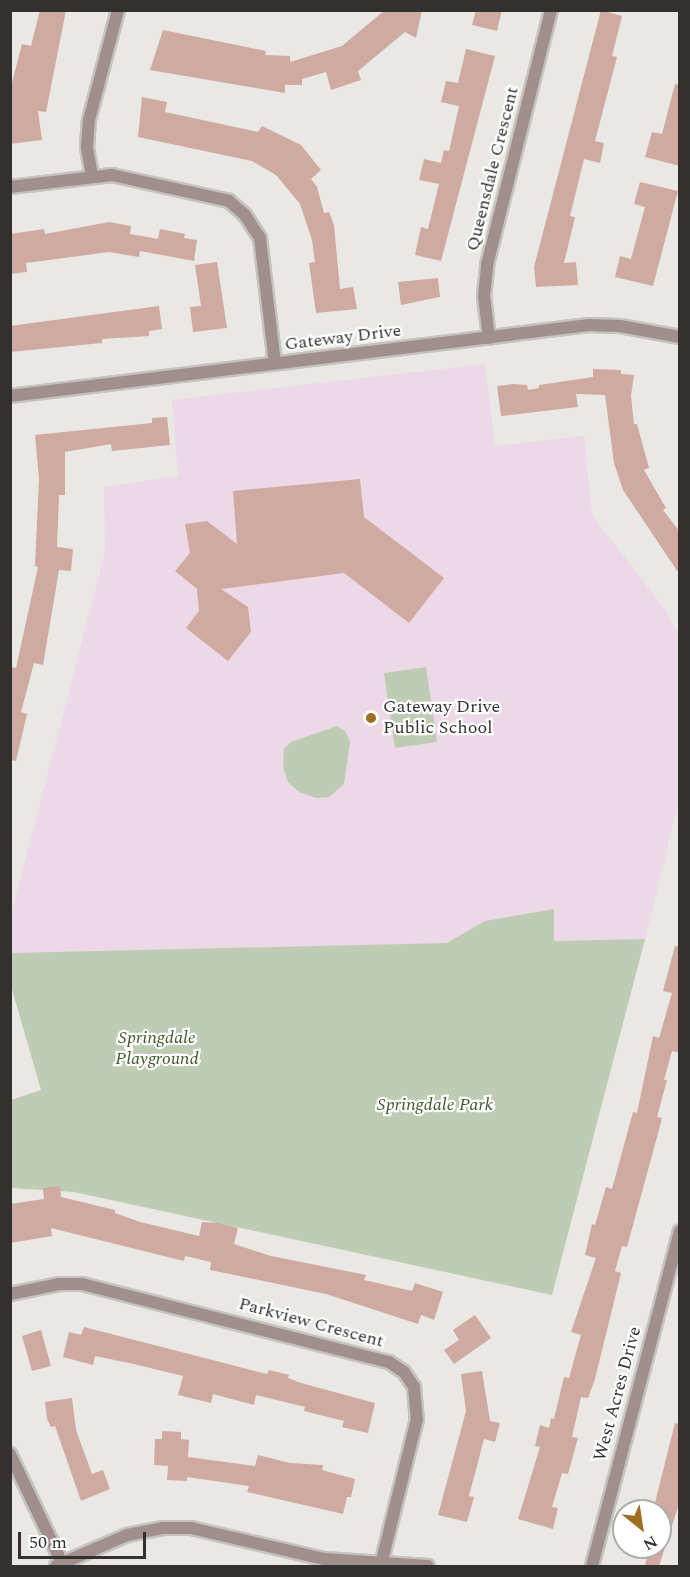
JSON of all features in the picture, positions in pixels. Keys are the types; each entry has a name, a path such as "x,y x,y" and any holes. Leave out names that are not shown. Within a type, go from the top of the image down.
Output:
{"street":[{"path":"92,176 87,147 89,120 118,10"},
{"name":"Queensdale Crescent","path":"489,338 484,296 487,265 551,10"},
{"path":"10,187 112,175 229,201 245,215 260,238 275,363"},
{"name":"Gateway Drive","path":"10,396 589,326 620,326 680,337"},
{"name":"West Acres Drive","path":"592,1566 680,1231"},
{"name":"Parkview Crescent","path":"10,1294 59,1284 82,1284 389,1362 404,1372 414,1387 417,1419 381,1564"},
{"path":"10,1454 59,1565 127,1535 162,1528 191,1528 324,1559 428,1566"}],"shaded area":[{"name":"Gateway Drive Public School","path":"485,364 495,446 584,436 592,515 666,611 679,636 679,800 645,939 11,953 11,915 105,553 104,487 178,476 172,400"}],"green space":[{"path":"426,667 437,742 395,748 384,673"},
{"path":"337,726 346,732 350,742 344,784 329,797 316,798 299,792 288,782 283,767 284,749 291,742"},
{"name":"Springdale Park","path":"554,909 554,941 645,939 552,1295 74,1192 11,1188 11,1100 41,1090 11,986 10,953 447,943 485,921"}],"building":[{"path":"40,10 66,10 46,112 38,111 42,140 10,144 10,90 22,44 31,46"},
{"path":"385,10 422,10 416,38 405,32 358,71 361,80 331,90 326,72 302,79 302,85 285,85 285,93 150,70 163,30 266,51 265,55 290,56 290,62 342,46"},
{"path":"476,10 502,10 497,31 472,25"},
{"path":"601,10 622,16 612,56 617,57 595,141 604,143 600,163 584,159 570,216 575,217 564,263 576,262 578,285 536,287 534,267"},
{"path":"466,49 495,56 441,261 415,255 421,227 428,229 439,184 419,180 424,159 441,163 444,150 449,151 459,106 441,102 446,81 458,83"},
{"path":"675,84 680,85 680,166 645,157 652,132 662,134"},
{"path":"142,97 167,102 165,112 258,132 262,126 301,145 321,170 311,179 317,187 324,213 329,212 334,225 340,289 353,287 357,309 316,313 309,263 315,262 312,240 300,204 276,175 252,161 138,137"},
{"path":"640,182 678,191 653,286 615,277 620,256 631,259 645,207 634,204"},
{"path":"109,222 131,226 130,234 158,239 160,229 185,234 184,238 197,240 194,261 140,251 139,257 109,252 26,263 27,272 10,274 10,234 44,229 45,234"},
{"path":"217,262 227,328 193,332 190,307 201,306 195,265"},
{"path":"438,278 440,297 401,305 398,282"},
{"path":"159,306 162,329 149,331 149,336 102,339 102,343 10,352 10,326"},
{"path":"593,369 621,370 621,374 634,375 631,396 634,424 637,424 649,468 644,470 666,508 663,510 680,532 680,575 623,490 614,463 605,395 576,394 578,407 501,416 497,386 527,385 528,390 539,388 539,385 593,377"},
{"path":"167,417 170,445 112,451 111,444 65,452 65,495 59,495 57,547 73,549 71,571 59,570 43,665 34,663 21,712 27,714 16,761 10,760 10,667 16,668 38,567 35,566 39,479 35,435 152,423 152,418"},
{"path":"360,479 364,517 444,578 409,623 344,573 221,589 248,607 251,632 228,661 186,628 199,611 197,589 175,571 190,553 185,524 207,521 237,544 233,491"},
{"path":"675,946 680,947 680,1053 672,1051 664,1080 667,1080 657,1117 662,1118 627,1247 622,1246 615,1271 621,1273 595,1379 588,1398 581,1397 572,1437 578,1438 568,1474 562,1473 552,1507 558,1508 553,1529 518,1519 540,1447 535,1446 540,1425 549,1428 551,1418 554,1419 564,1377 569,1378 581,1335 571,1332 596,1258 585,1255 592,1224 595,1225 606,1187 612,1189 633,1112 637,1113 653,1036 659,1038 672,993 663,991"},
{"path":"60,1186 61,1197 115,1210 115,1213 140,1222 199,1236 202,1222 219,1223 238,1228 234,1244 271,1256 366,1275 364,1280 412,1291 415,1283 443,1292 434,1320 421,1315 418,1324 326,1294 210,1270 211,1262 185,1256 184,1261 51,1228 52,1236 10,1243 10,1204 44,1199 43,1188"},
{"path":"475,1315 491,1338 454,1364 444,1350 459,1340 453,1330"},
{"path":"84,1327 267,1374 269,1370 289,1375 288,1378 301,1383 375,1403 368,1433 342,1427 344,1421 304,1411 305,1407 256,1395 254,1405 213,1394 211,1403 178,1395 183,1376 95,1356 93,1365 63,1357 69,1332 81,1335"},
{"path":"41,1330 51,1366 32,1371 22,1336"},
{"path":"482,1371 490,1421 500,1423 495,1442 484,1439 469,1496 474,1497 467,1522 438,1515 466,1411 461,1374"},
{"path":"72,1398 76,1430 92,1474 103,1470 110,1489 81,1501 55,1426 51,1427 47,1419 45,1402"},
{"path":"675,1423 680,1424 680,1501 672,1526 672,1499 656,1499"},
{"path":"162,1431 181,1432 181,1439 189,1440 188,1457 255,1466 258,1455 290,1463 323,1465 322,1470 355,1479 351,1497 347,1497 343,1514 247,1492 249,1486 187,1477 187,1481 167,1480 168,1466 154,1465 155,1439 162,1439"},
{"path":"646,1559 661,1559 659,1566 645,1566"}],"place":[{"name":"Gateway Drive Public School","path":"371,718"}],"park label":[{"name":"Springdale Playground","path":"157,1049"}]}
